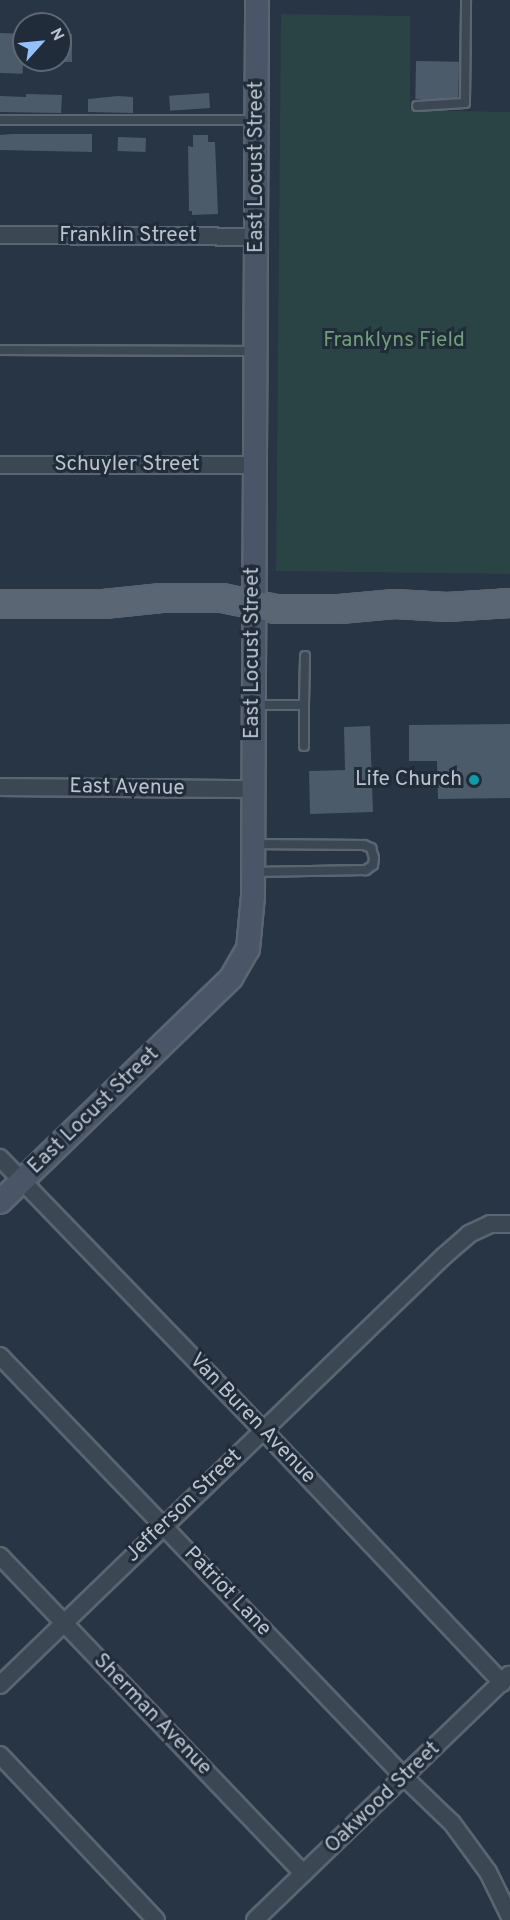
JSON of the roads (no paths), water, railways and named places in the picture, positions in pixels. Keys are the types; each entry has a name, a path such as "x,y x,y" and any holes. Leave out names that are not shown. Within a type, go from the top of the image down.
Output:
{"main road":[{"path":"0,604 104,604 162,598 222,598 276,609 340,609 396,604 447,607 510,603"}],"street":[{"name":"East Locust Street","path":"0,1202 231,978 248,949 253,872 257,0"},
{"name":"Franklin Street","path":"0,235 256,237"},
{"name":"Schuyler Street","path":"0,465 254,465"},
{"name":"East Avenue","path":"0,787 253,789"},
{"name":"Van Buren Avenue","path":"0,1158 506,1679"},
{"name":"Jefferson Street","path":"0,1685 469,1234 490,1224 510,1224"},
{"name":"Patriot Lane","path":"0,1356 404,1777 452,1823 488,1872 510,1917"},
{"name":"Sherman Avenue","path":"0,1556 303,1874"},
{"name":"Oakwood Street","path":"255,1920 506,1679"},
{"path":"0,1755 156,1920"}],"lane":[{"path":"417,106 465,103 466,0"},
{"path":"0,120 257,120"},
{"path":"0,350 256,351"},
{"path":"304,746 305,656"},
{"path":"253,705 304,705"},
{"path":"253,844 364,846 371,848 374,858 373,865 366,870 253,872"}],"place":[{"name":"Life Church","path":"474,780"}],"park label":[{"name":"Franklyns Field","path":"394,341"}]}
